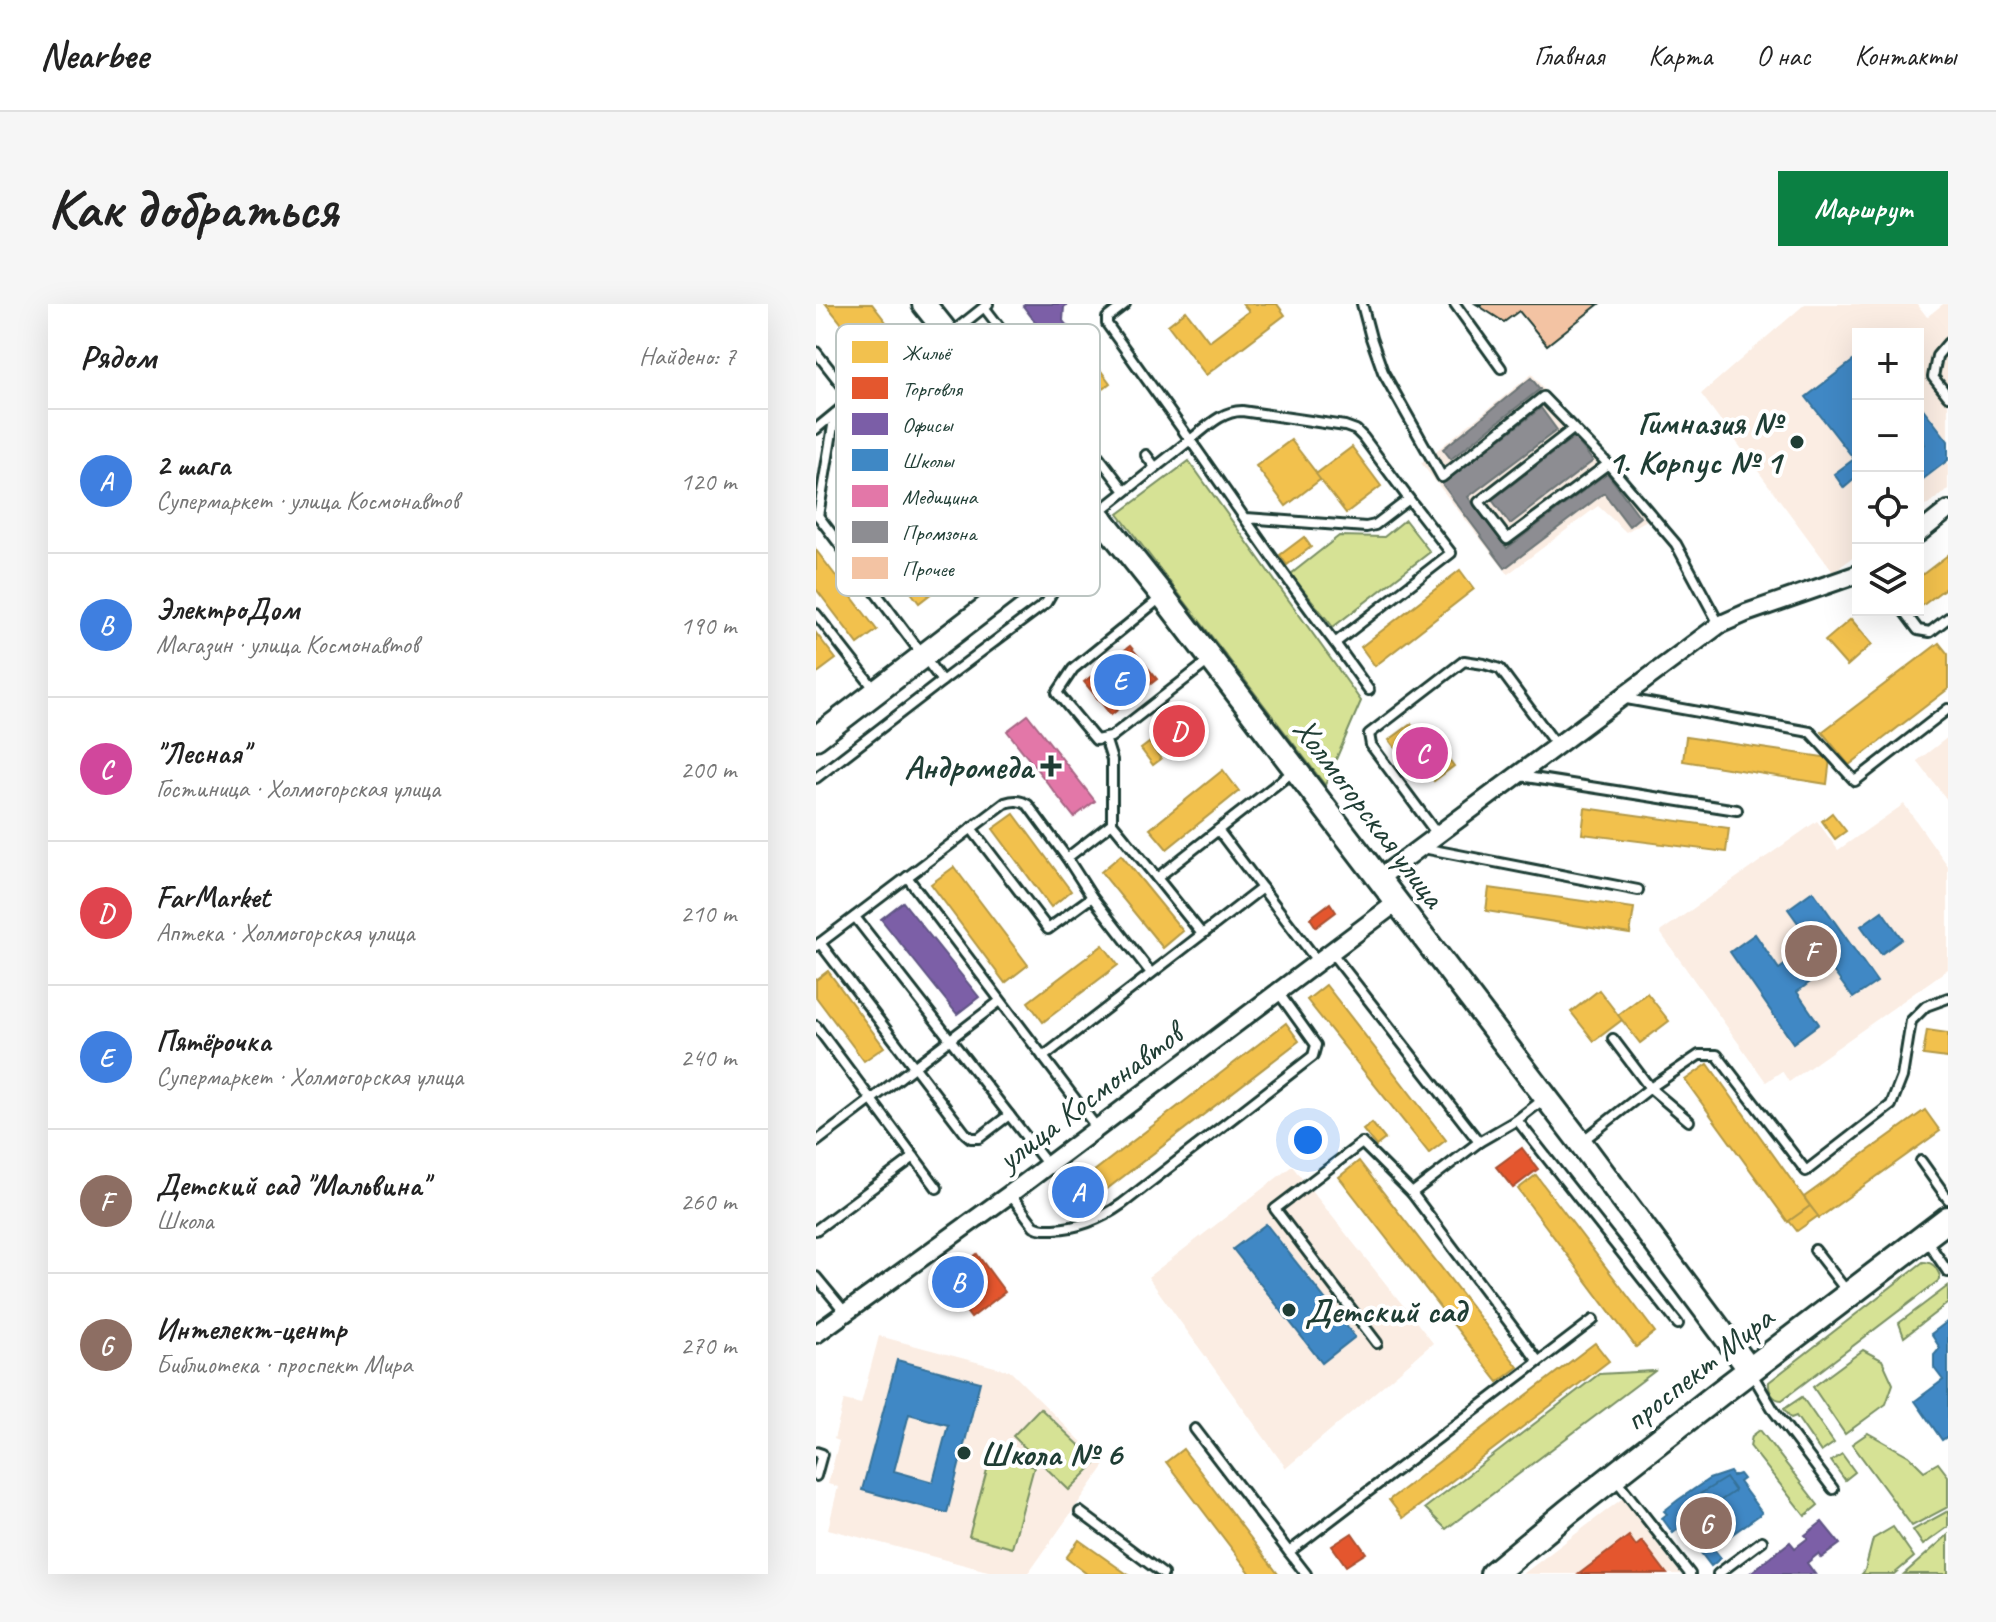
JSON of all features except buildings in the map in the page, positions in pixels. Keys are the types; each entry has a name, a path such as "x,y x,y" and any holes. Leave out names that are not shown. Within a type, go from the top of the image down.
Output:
{"main road":[{"name":"проспект Мира","path":"1507,1566 1614,1476 1948,1219"}],"street":[{"name":"Холмогорская улица","path":"924,304 940,324"},
{"path":"1924,529 1948,510"},
{"name":"Холмогорская улица","path":"1100,516 1580,1142 1750,1370"},
{"path":"1378,879 1719,625 1852,576"},
{"path":"816,738 1000,596"},
{"name":"улица Космонавтов","path":"816,1334 1010,1194 1396,903"}],"lane":[{"path":"1125,304 1107,318 1107,324 1246,518 1280,571 1369,690"},
{"path":"1362,304 1383,372 1442,477 1543,397 1608,464 1676,544 1719,625"},
{"path":"1455,304 1501,368"},
{"path":"956,324 986,306 1000,324"},
{"path":"1947,393 1933,377 1937,356 1948,343"},
{"path":"816,352 836,378"},
{"path":"1100,516 1125,491 1225,413 1242,411 1356,430 1451,553 1335,643"},
{"path":"816,429 835,413"},
{"path":"835,413 817,514 836,539"},
{"path":"1573,429 1479,502 1507,539 1608,464"},
{"path":"1146,455 1155,467"},
{"path":"1100,458 1125,491"},
{"path":"1246,518 1366,527 1375,525 1409,499"},
{"path":"879,596 942,681"},
{"path":"816,778 1046,603 1050,596"},
{"path":"1163,596 1073,669 1057,693 1096,740 1111,737 1211,660"},
{"path":"817,616 876,692"},
{"path":"1908,616 1918,630 1930,632 1945,620 1948,631"},
{"path":"1438,835 1371,745 1369,734 1464,661 1500,669 1557,746"},
{"path":"1621,698 1810,732 1855,781 1948,709"},
{"path":"1105,738 1112,760 1112,823 1202,934"},
{"path":"1157,878 1295,770"},
{"path":"1518,775 1737,810"},
{"path":"1009,1115 979,1138 971,1138 965,1133 818,945 971,828 1014,800 1028,805 1092,897 1151,973"},
{"path":"1067,858 1112,823"},
{"path":"971,828 1048,929 1092,897"},
{"path":"1218,830 1262,888 1479,1142"},
{"path":"1421,847 1638,890"},
{"path":"907,877 1097,1128"},
{"path":"1043,1057 1262,888"},
{"path":"855,917 1048,1165"},
{"path":"1010,1194 1039,1229 1085,1224 1122,1204 1313,1056 1316,1045 1277,992"},
{"path":"1580,1142 1699,1055 1717,1055 1806,1171 1891,1105 1902,1077 1911,1021 1926,1006 1948,998"},
{"path":"816,1142 1000,1001"},
{"path":"816,1026 937,1188"},
{"path":"1613,1039 1650,1088 1689,1121"},
{"path":"1412,1193 1545,1097"},
{"path":"1517,1120 1678,1324"},
{"path":"1377,1343 1275,1209 1362,1143 1412,1193 1538,1361"},
{"path":"816,1230 914,1157"},
{"path":"1921,1161 1948,1199"},
{"path":"1924,1237 1948,1272"},
{"path":"1815,1250 1849,1294"},
{"path":"816,1277 846,1313"},
{"path":"1289,1552 1593,1320"},
{"path":"1750,1370 1774,1411 1833,1489"},
{"path":"1195,1429 1306,1574"},
{"path":"816,1452 822,1454 816,1476"},
{"path":"1614,1476 1690,1574"},
{"path":"1080,1512 1163,1574"},
{"path":"1718,1574 1762,1541"}],"shaded area":[{"name":"Гимназия № 1. Корпус № 1","path":"1805,304 1917,304 1927,317 1943,304 1948,304 1948,490 1924,507 1924,328 1852,328 1852,558 1833,572 1701,394"},
{"path":"1532,374 1647,520 1626,532 1598,506 1508,574 1421,463"},
{"path":"1948,737 1948,801 1917,761"},
{"path":"1904,804 1948,866 1948,969 1789,1082 1782,1071 1766,1082 1660,932 1817,821 1838,850"},
{"name":"Детский сад","path":"1292,1166 1433,1343 1286,1468 1148,1277"},
{"name":"Школа № 6","path":"879,1336 1010,1371 1105,1465 1028,1574 999,1574 828,1529 838,1487 828,1484 839,1441 834,1439 844,1400 861,1404"},
{"path":"1623,1498 1681,1574 1523,1574"}],"green space":[{"path":"1189,461 1361,701 1325,785 1118,514"},
{"path":"1405,520 1430,552 1333,627 1291,574 1339,536 1384,537"},
{"path":"1923,1262 1936,1268 1940,1276 1938,1281 1782,1400 1773,1396 1769,1382"},
{"path":"1948,1286 1948,1303 1904,1337 1899,1323"},
{"path":"1863,1350 1882,1360 1893,1384 1886,1404 1845,1434 1813,1387"},
{"path":"1655,1371 1446,1529 1425,1508 1599,1374"},
{"path":"1802,1397 1834,1443 1821,1452 1796,1416 1791,1418 1784,1409"},
{"path":"1040,1408 1097,1462 1069,1490 1013,1436"},
{"path":"1760,1430 1818,1505 1805,1516 1750,1446 1752,1436"},
{"path":"1868,1433 1909,1456 1924,1471 1938,1463 1948,1476 1948,1507 1912,1526 1852,1444"},
{"path":"1842,1454 1855,1472 1845,1480 1831,1461"},
{"path":"991,1455 1034,1467 1012,1548 969,1536"},
{"path":"1948,1511 1948,1527 1923,1545 1913,1530"},
{"path":"1893,1527 1914,1557 1894,1574 1862,1574 1873,1539"},
{"path":"1948,1535 1948,1574 1904,1574"}],"place":[{"name":"Гимназия № 1. Корпус № 1","path":"1797,442"},
{"name":"Пятёрочка","path":"1120,680"},
{"name":"FarMarket","path":"1179,731"},
{"name":"\"Лесная\"","path":"1422,753"},
{"name":"Андромеда","path":"1051,766"},
{"name":"Детский сад \"Мальвина\"","path":"1811,951"},
{"name":"2 шага","path":"1078,1192"},
{"name":"ЭлектроДом","path":"958,1282"},
{"name":"Детский сад","path":"1289,1310"},
{"name":"Школа № 6","path":"964,1453"},
{"name":"Интелект-центр","path":"1706,1523"}]}
